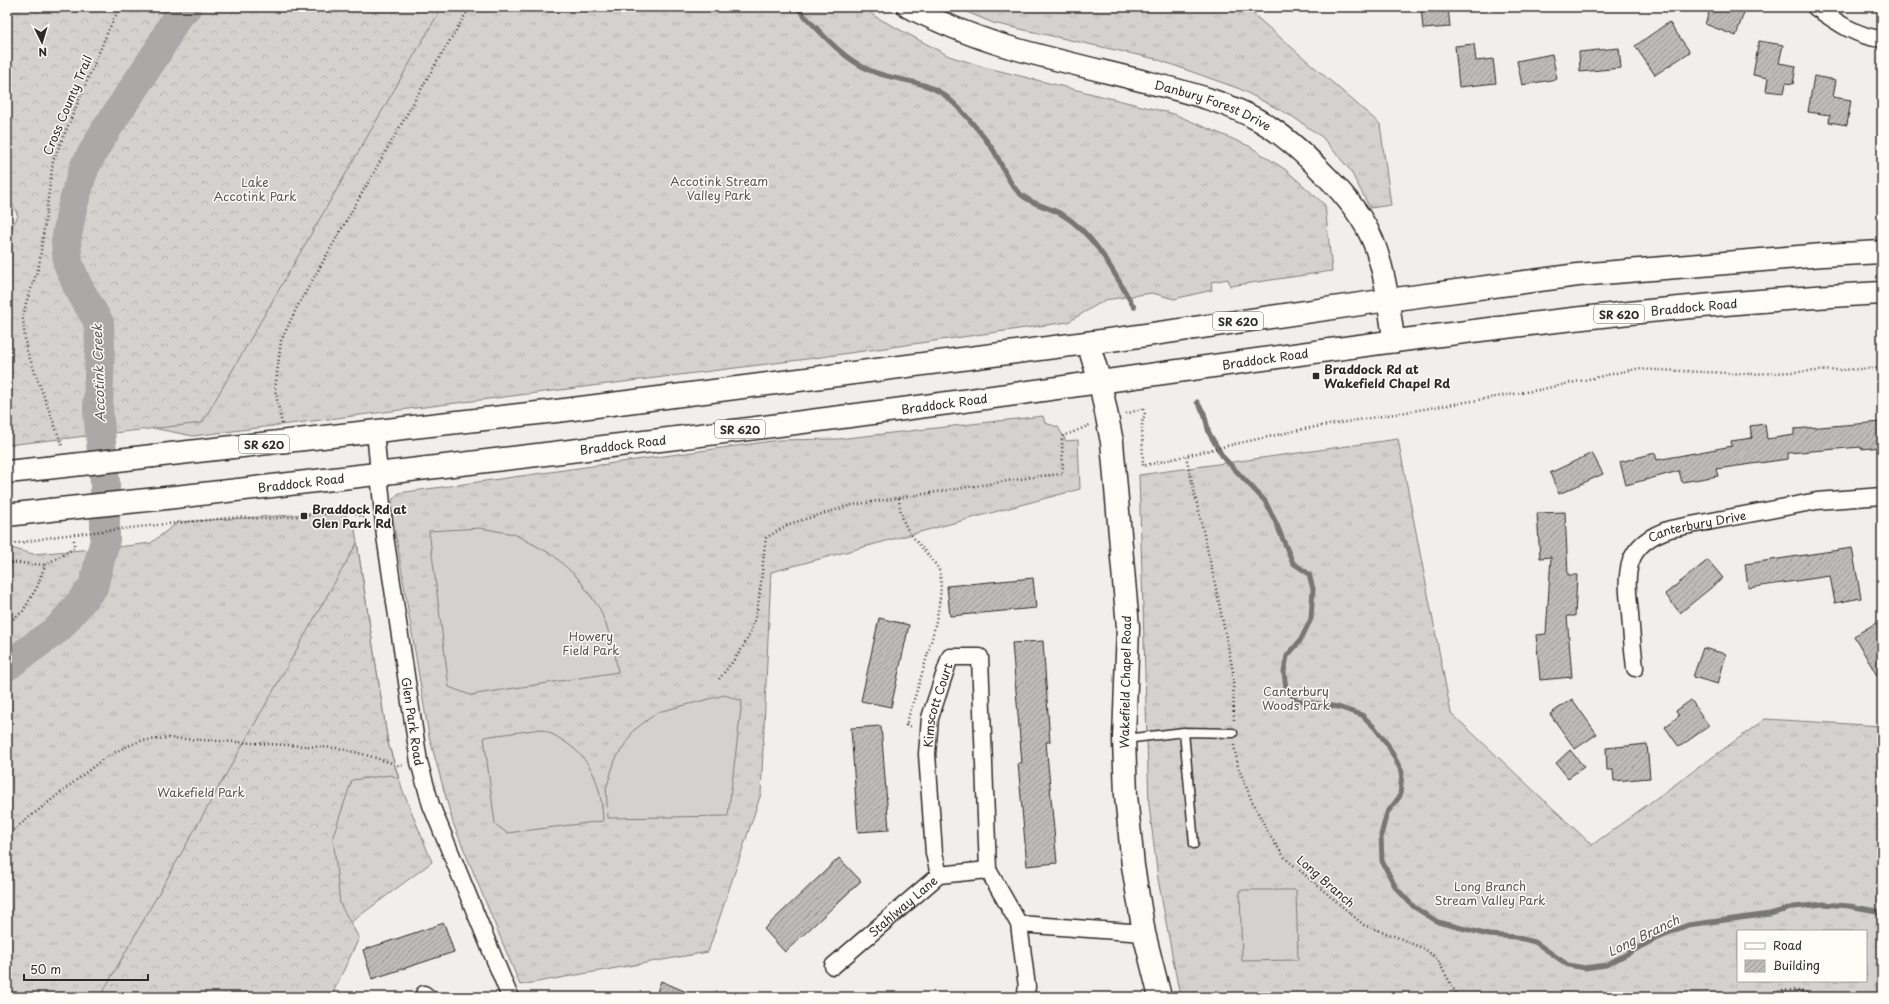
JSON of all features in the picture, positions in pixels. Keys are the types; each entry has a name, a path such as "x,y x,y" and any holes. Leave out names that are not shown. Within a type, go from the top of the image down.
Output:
{"main road":[{"name":"SR 620","path":"7,472 565,410 1088,343 1388,300 1578,275 1760,259 1882,252"},
{"name":"Braddock Road","path":"7,515 379,474 1100,382 1394,342 1668,308 1882,293"},
{"name":"Wakefield Chapel Road","path":"1088,343 1100,382 1112,442 1128,627 1128,676 1124,739 1126,795 1133,866 1144,933 1160,997"}],"street":[{"name":"Danbury Forest Drive","path":"908,7 941,23 978,38 1190,93 1230,107 1260,121 1286,138 1308,157 1337,187 1359,216 1372,240 1381,265 1394,342"},
{"path":"1815,7 1859,34 1882,39"},
{"name":"Glen Park Road","path":"375,431 409,760 431,805 510,997"},
{"name":"Canterbury Drive","path":"1635,668 1626,581 1629,565 1636,552 1647,540 1659,532 1670,529 1840,498 1882,496"},
{"name":"Kimscott Court","path":"939,875 934,853 927,754 930,718 950,657 980,657 988,870"},
{"path":"988,870 1019,924 1027,987 1025,997"},
{"name":"Stahlway Lane","path":"833,966 939,875 988,870"},
{"path":"1019,924 1144,933"}],"lane":[{"path":"1124,739 1184,732 1233,733"},
{"path":"1184,732 1194,844"}],"path":[{"name":"Cross County Trail","path":"62,445 26,348 23,319 26,303 39,266 52,160 120,7"},
{"path":"285,441 276,390 281,341 296,309 431,72 470,7"},
{"path":"1143,466 1235,444 1383,415 1538,390 1635,369 1750,374 1882,368"},
{"path":"720,679 733,662 750,633 759,602 766,538 788,524 852,505 1040,476 1062,474 1062,438 1064,435 1070,434 1076,430"},
{"name":"Long Branch","path":"1186,456 1233,671 1235,709 1233,733 1236,757 1245,784 1270,836 1285,858 1364,925 1426,950 1437,959 1458,997"},
{"path":"899,498 900,513 909,534 938,568 941,581 940,599 934,628 906,725 929,732"},
{"path":"7,545 58,536 238,517 264,518 352,512 365,518 370,527"},
{"path":"7,562 45,565 71,550 74,547 74,538"},
{"path":"7,624 23,611 36,587 45,565"},
{"path":"7,835 103,759 140,741 174,739 311,746 348,750 398,765 409,760"},
{"path":"1763,997 1781,991 1792,990 1815,994 1858,997"}],"green space":[{"name":"Accotink Stream Valley Park","path":"7,7 863,7 876,17 949,56 984,67 1174,114 1249,146 1286,170 1325,205 1332,271 1230,286 1228,279 1211,282 1212,290 1174,299 1152,293 1105,300 1068,322 807,359 193,436 153,428"},
{"name":"Lake Accotink Park","path":"7,7 442,7 202,423 7,445 7,237 18,216 7,193"},
{"path":"955,7 1245,7 1380,124 1391,205 1370,208 1350,170 1322,137 1293,117 1240,89 1156,59 993,23"},
{"name":"Howery Field Park","path":"1043,416 1045,423 1058,427 1066,441 1078,440 1080,489 771,572 761,794 708,952 520,985 453,823 429,736 391,507 393,499 399,493 779,440 838,439"},
{"path":"1398,439 1451,713 1592,845 1765,719 1882,726 1882,997 1180,997 1158,879 1149,805 1139,475"},
{"name":"Wakefield Park","path":"342,512 354,523 388,743 403,791 432,862 250,997 7,997 7,547 33,554 117,547 151,543 178,522"},
{"path":"480,528 514,534 553,555 577,577 600,609 613,644 618,672 470,695 449,687 429,531"},
{"path":"357,543 388,743 399,779 391,775 352,780 333,836 340,904 359,938 331,997 100,997"},
{"path":"725,695 742,701 728,816 608,818 606,789 615,760 634,730 658,712"},
{"path":"541,729 556,736 569,745 588,764 599,789 603,821 507,833 495,824 484,737"},
{"path":"1240,890 1296,890 1298,960 1242,961"}],"building":[{"path":"1421,7 1448,7 1450,27 1423,29"},
{"path":"1711,7 1731,7 1744,12 1736,36 1705,24"},
{"path":"1669,22 1690,52 1655,75 1635,46"},
{"path":"1759,41 1783,45 1779,63 1796,66 1793,84 1786,83 1784,93 1766,91 1768,78 1753,75"},
{"path":"1474,44 1476,61 1493,59 1496,83 1459,87 1455,46"},
{"path":"1619,48 1621,68 1580,72 1579,52"},
{"path":"1552,54 1557,79 1522,85 1517,61"},
{"path":"1814,76 1836,80 1833,97 1851,100 1847,125 1829,122 1830,115 1808,112"},
{"path":"1882,422 1882,447 1861,449 1861,447 1788,453 1788,459 1716,469 1718,476 1682,482 1679,471 1626,485 1620,462 1655,453 1657,460 1732,446 1731,441 1752,438 1750,426 1765,424 1767,439 1794,435 1794,429"},
{"path":"1592,453 1603,474 1559,494 1550,473"},
{"path":"1565,512 1568,575 1577,575 1575,616 1567,616 1572,677 1540,680 1536,635 1546,634 1551,557 1540,558 1537,513"},
{"path":"1852,548 1861,598 1835,603 1830,576 1748,588 1745,564"},
{"path":"1708,560 1723,578 1680,613 1665,594"},
{"path":"1033,578 1036,608 950,616 947,586"},
{"path":"879,618 909,625 891,707 861,701"},
{"path":"1876,623 1882,634 1882,684 1854,636"},
{"path":"1043,641 1050,742 1046,742 1057,863 1027,866 1018,763 1022,763 1012,643"},
{"path":"1703,648 1726,654 1718,684 1693,677"},
{"path":"1572,699 1597,734 1575,749 1550,714"},
{"path":"1691,700 1709,726 1679,747 1665,727 1679,716 1676,711"},
{"path":"881,726 889,830 858,832 851,728"},
{"path":"1647,744 1650,778 1614,781 1613,770 1607,770 1606,748"},
{"path":"1570,750 1584,767 1568,778 1556,763"},
{"path":"839,858 861,881 785,952 764,929"},
{"path":"444,923 454,952 372,979 363,950"},
{"path":"661,981 698,997 655,997"}],"waterway":[{"name":"Accotink Creek","path":"7,666 59,628 93,587 105,540 105,483 98,410 100,346 99,323 77,285 68,263 66,242 72,208 84,168 102,136 158,51 176,18 187,7"},
{"name":"Long Branch","path":"796,7 848,58 878,74 925,85 943,94 956,105 987,141 1010,182 1018,192 1028,200 1057,212 1075,223 1095,244 1104,256 1134,307"},
{"name":"Long Branch","path":"1197,402 1204,413 1209,433 1223,457 1265,501 1293,563 1309,574 1313,589 1311,619 1300,641 1287,656 1284,672 1286,689 1296,700 1338,707 1362,715 1375,728 1388,745 1402,772 1400,796 1387,813 1381,835 1382,861 1396,888 1414,907 1438,922 1489,935 1515,937 1535,942 1568,965 1585,968 1606,965 1661,936 1688,925 1770,914 1794,907 1824,904 1849,906 1882,912"}],"place":[{"name":"Braddock Rd at Wakefield Chapel Rd","path":"1316,376"},
{"name":"Braddock Rd at Glen Park Rd","path":"304,516"}],"park label":[{"name":"Canterbury Woods Park","path":"1296,698"},
{"name":"Long Branch Stream Valley Park","path":"1490,893"}]}
